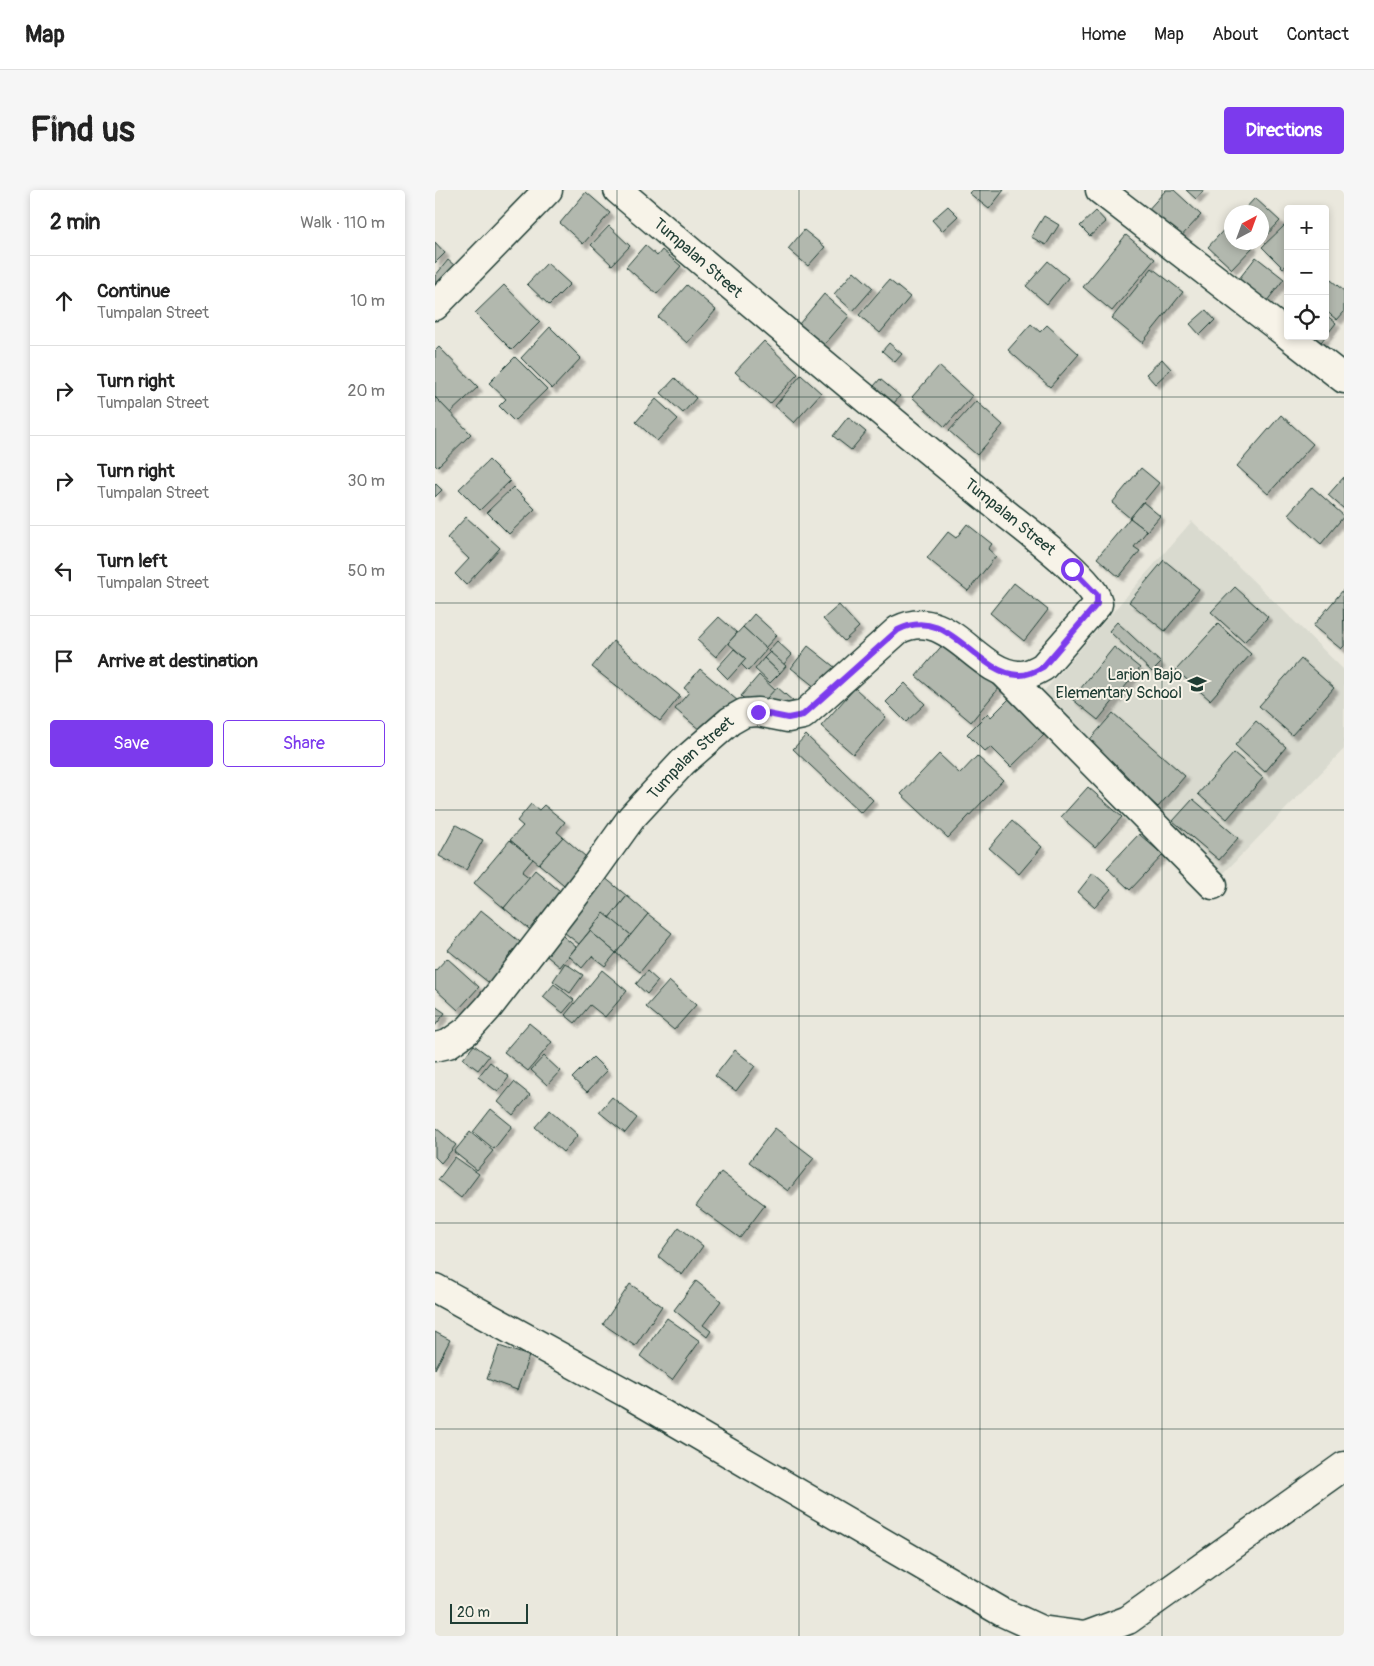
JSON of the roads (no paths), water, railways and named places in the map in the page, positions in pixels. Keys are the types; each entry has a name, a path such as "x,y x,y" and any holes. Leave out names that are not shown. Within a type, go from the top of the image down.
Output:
{"street":[{"path":"435,306 548,190"},
{"name":"Tumpalan Street","path":"435,1047 448,1044 468,1030 488,1008 589,877 632,817 683,762 729,721 744,714 758,712 788,718 803,715 898,630 910,624 928,625 942,629 1003,672 1019,675 1043,667 1091,614 1097,604 1097,595 1050,549 811,355 618,190"},
{"path":"1100,190 1284,332"},
{"path":"1294,340 1344,378"},
{"path":"1003,672 1213,885"},
{"path":"435,1288 628,1394 1002,1612 1041,1630 1085,1636 1128,1620 1344,1466"}],"place":[{"name":"Larion Bajo Elementary School","path":"1197,684"}]}
